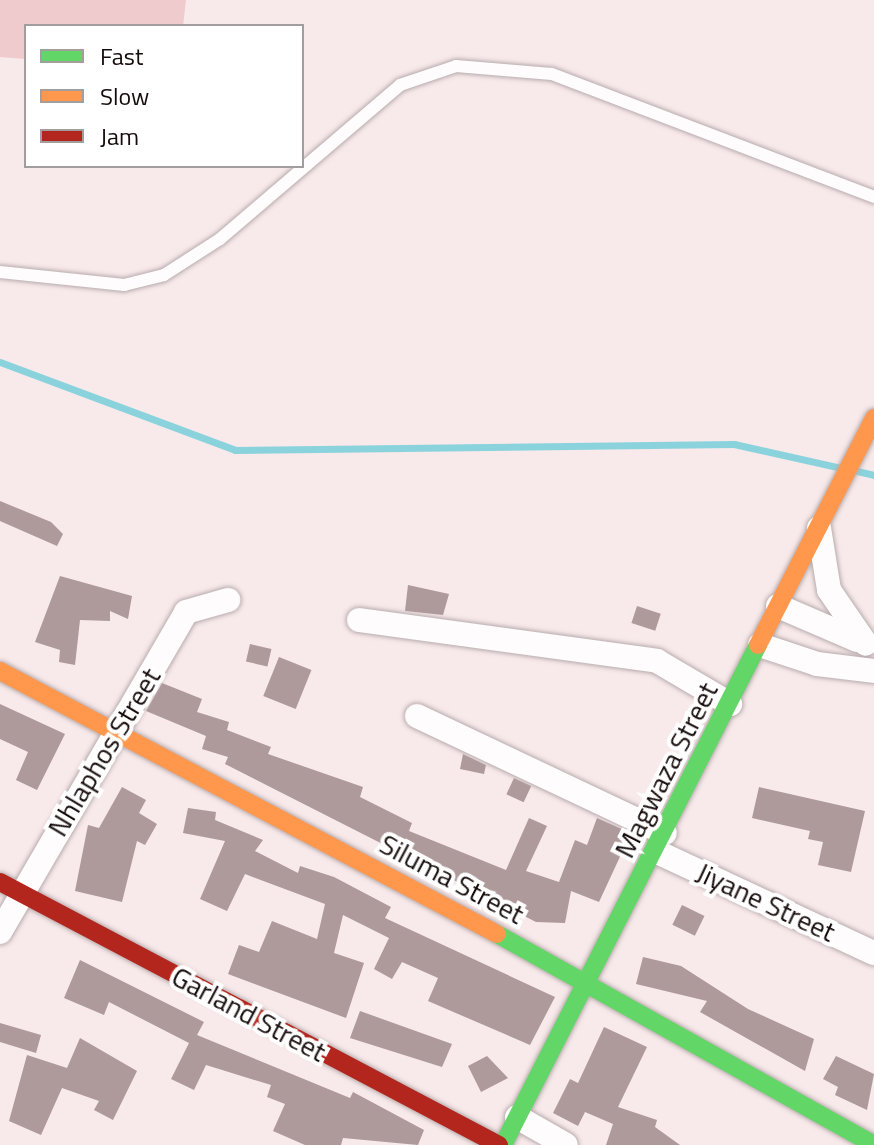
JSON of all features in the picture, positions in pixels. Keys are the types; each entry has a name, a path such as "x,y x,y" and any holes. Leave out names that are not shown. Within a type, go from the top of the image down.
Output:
{"street":[{"name":"Magwaza Street","path":"501,1145 661,842 874,418"},
{"path":"819,528 833,600 870,646"},
{"name":"Nhlaphos Street","path":"0,932 10,887 115,732 186,612 228,600"},
{"path":"778,606 870,646"},
{"path":"359,620 657,661 730,704"},
{"path":"760,645 817,664 874,671"},
{"name":"Siluma Street","path":"0,671 587,982 874,1145"},
{"name":"Jiyane Street","path":"417,716 874,953"},
{"name":"Garland Street","path":"10,887 501,1145"},
{"path":"517,1117 566,1145"}],"lane":[{"path":"304,167 400,85 456,66 552,74 874,197"},
{"path":"0,272 124,285 164,275 220,239 303,168"}],"shaded area":[{"path":"0,0 186,0 183,24 24,24 24,59 0,57"}],"building":[{"path":"0,501 51,522 63,534 57,546 0,521"},
{"path":"60,576 132,596 128,619 110,611 110,621 80,620 75,665 59,662 60,650 35,642"},
{"path":"408,585 449,594 443,615 405,611"},
{"path":"637,606 661,614 655,631 631,623"},
{"path":"250,644 271,649 267,666 246,662"},
{"path":"279,657 311,670 296,709 263,696"},
{"path":"162,683 202,699 197,712 229,722 227,730 271,747 268,754 363,787 360,797 412,823 409,831 506,870 529,818 547,826 526,871 559,882 575,840 587,845 597,818 631,833 599,902 571,891 565,923 536,922 225,764 228,757 202,749 206,736 146,711"},
{"path":"0,704 65,734 37,790 16,780 28,752 0,739"},
{"path":"463,754 486,765 484,774 460,769"},
{"path":"514,778 531,786 524,802 506,794"},
{"path":"122,787 146,800 139,813 157,824 145,845 137,841 122,902 75,891 88,825 99,828"},
{"path":"759,787 865,811 851,872 818,865 823,842 808,839 810,831 752,818"},
{"path":"188,808 216,812 215,820 263,840 255,851 298,873 300,866 334,877 391,907 385,918 555,997 530,1045 428,1001 438,978 402,962 392,979 374,969 389,938 343,915 334,953 364,963 346,1018 228,974 239,945 259,952 272,921 317,939 325,904 245,874 227,911 200,899 225,841 183,833"},
{"path":"682,905 704,916 695,936 672,925"},
{"path":"643,957 681,966 748,1009 814,1039 805,1071 700,1012 707,1001 636,984"},
{"path":"80,960 204,1022 197,1035 350,1098 353,1092 424,1130 418,1145 343,1138 341,1145 305,1145 273,1131 285,1104 267,1097 271,1085 206,1065 194,1090 171,1079 189,1043 109,1002 104,1015 64,998"},
{"path":"360,1011 452,1044 442,1067 350,1038"},
{"path":"0,1023 41,1035 36,1053 0,1042"},
{"path":"604,1027 647,1047 618,1107 657,1120 655,1127 680,1145 606,1145 613,1124 585,1112 578,1126 553,1113 570,1079 578,1083"},
{"path":"80,1038 137,1071 113,1120 94,1110 99,1101 62,1088 41,1135 9,1121 27,1055 67,1068"},
{"path":"487,1056 508,1078 481,1092 468,1066"},
{"path":"836,1056 874,1074 867,1110 835,1095 838,1087 823,1079"}],"waterway":[{"path":"0,362 235,450 734,444 837,467"},
{"path":"857,471 874,475"}],"traffic: fast":[{"path":"503,1145 758,645"},
{"path":"497,934 874,1145"}],"traffic: slow":[{"path":"758,645 874,418"},
{"path":"0,671 497,934"}],"traffic: jam":[{"path":"0,882 499,1145"}]}
